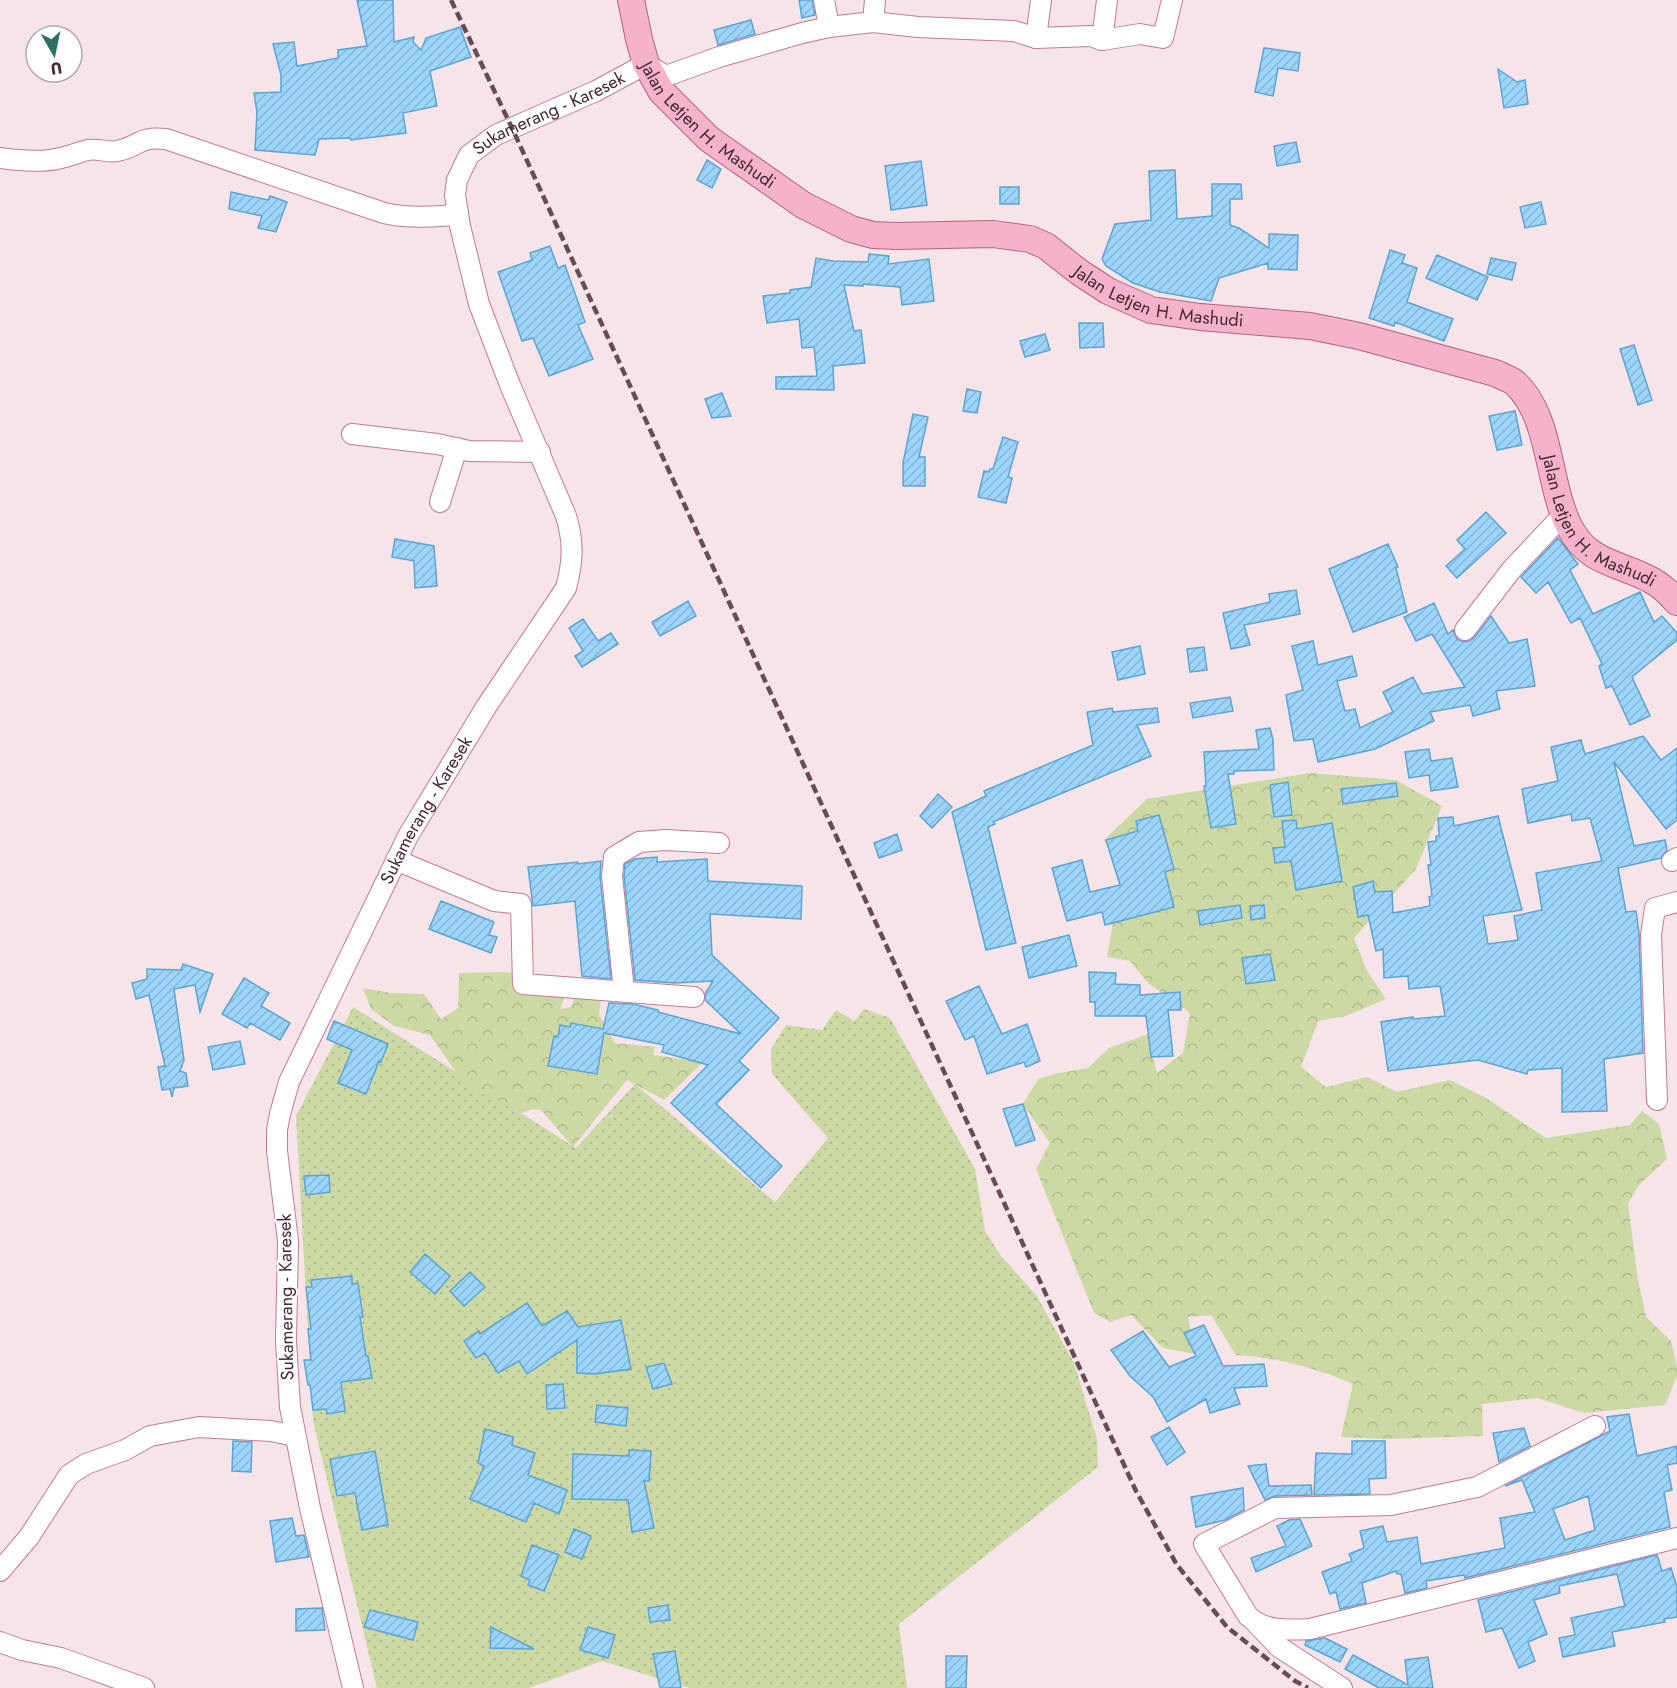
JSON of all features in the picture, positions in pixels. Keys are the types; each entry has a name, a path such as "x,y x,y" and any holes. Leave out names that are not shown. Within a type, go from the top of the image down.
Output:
{"main road":[{"name":"Jalan Letjen H. Mashudi","path":"631,0 646,64 661,91 709,138 803,205 851,229 896,236 993,234 1030,239 1046,246 1108,291 1151,310 1200,317 1310,326 1359,336 1494,373 1514,382 1532,405 1541,430 1557,495 1570,529 1583,546 1596,557 1649,579 1675,595"}],"street":[{"path":"824,0 829,27"},
{"path":"873,22 875,0"},
{"path":"1036,38 1041,0"},
{"path":"1102,40 1107,0"},
{"path":"646,64 666,75 718,57 829,27 873,22 918,27 1014,31 1036,38 1091,36 1102,40 1140,34 1163,38 1172,0"},
{"name":"Sukamerang - Karesek","path":"353,1688 309,1508 290,1407 286,1365 288,1264 286,1214 277,1151 277,1130 289,1082 396,860 480,717 566,588 572,561 572,535 566,516 510,385 479,304 458,215 455,195 457,180 469,155 496,135 596,91 646,64"},
{"path":"0,158 26,161 49,160 92,149 120,151 139,141 151,138 166,139 384,213 405,217 458,215"},
{"path":"352,434 469,451 540,452"},
{"path":"440,502 456,448"},
{"path":"1465,630 1512,569 1564,514"},
{"path":"624,991 612,876 614,857 639,842 665,840 719,843"},
{"path":"396,860 494,902 521,904 523,984 694,997"},
{"path":"1658,1100 1651,935 1655,908 1677,902"},
{"path":"1342,1688 1279,1647 1248,1616 1204,1544 1275,1508 1391,1504 1476,1487 1595,1426"},
{"path":"0,1571 29,1537 69,1475 86,1464 125,1450 150,1436 199,1427 271,1431 295,1436"},
{"path":"1256,1623 1285,1631 1310,1629 1677,1538"},
{"path":"0,1642 22,1650 61,1658 144,1688"}],"green space":[{"path":"1310,773 1396,780 1442,806 1416,869 1354,938 1367,971 1386,999 1346,1016 1318,1021 1301,1067 1326,1087 1367,1077 1397,1092 1450,1080 1486,1098 1546,1138 1630,1125 1642,1111 1659,1124 1667,1159 1639,1185 1628,1203 1638,1280 1646,1317 1671,1341 1677,1366 1677,1376 1665,1405 1584,1413 1537,1398 1482,1404 1483,1436 1384,1439 1341,1437 1353,1384 1296,1364 1236,1355 1211,1315 1188,1317 1195,1354 1163,1348 1131,1315 1110,1322 1094,1313 1036,1169 1050,1143 1023,1104 1038,1079 1088,1068 1109,1048 1148,1034 1157,1073 1183,1053 1190,1013 1148,983 1130,961 1107,957 1122,872 1104,840 1147,799"},
{"path":"501,972 537,975 564,998 560,1009 571,1007 577,992 601,997 599,1015 615,1043 655,1047 653,1055 695,1061 726,1040 664,1100 627,1080 573,1147 541,1110 533,1109 522,1113 465,1085 430,1035 394,1026 371,1009 363,988 391,993 424,994 441,1019 458,1008 459,973"},
{"path":"353,1007 576,1148 635,1084 775,1202 828,1138 772,1074 771,1049 786,1025 822,1030 836,1010 854,1021 864,1009 890,1018 975,1169 985,1231 1001,1256 1036,1295 1074,1363 1097,1439 1098,1467 899,1624 907,1688 689,1688 602,1661 529,1688 377,1688 313,1421 296,1116"}],"building":[{"path":"357,0 393,0 394,42 414,37 413,42 421,50 426,38 460,27 471,57 430,71 437,106 403,113 406,133 351,140 350,138 319,139 315,155 255,150 257,112 254,93 281,92 281,75 273,44 294,42 297,66 338,58 338,50 367,46"},
{"path":"799,0 812,0 815,15 802,18"},
{"path":"751,20 755,34 718,45 714,30"},
{"path":"1264,48 1300,53 1298,71 1278,68 1273,96 1255,92"},
{"path":"1498,69 1517,82 1525,80 1528,104 1504,108"},
{"path":"1296,142 1300,162 1277,166 1274,146"},
{"path":"707,160 721,169 712,188 697,180"},
{"path":"921,161 927,205 891,210 885,166"},
{"path":"1175,170 1177,219 1212,216 1212,184 1241,184 1242,199 1230,199 1230,225 1239,228 1269,248 1269,234 1298,235 1297,270 1268,269 1268,263 1219,278 1211,301 1160,292 1133,283 1106,266 1102,259 1115,224 1151,220 1149,171"},
{"path":"1000,187 1019,187 1019,204 1000,204"},
{"path":"231,192 268,200 270,196 287,202 276,232 258,228 262,216 229,209"},
{"path":"1541,202 1546,224 1525,228 1520,207"},
{"path":"550,246 558,268 565,265 585,322 578,325 593,359 549,376 533,338 522,341 498,272 532,260 530,253"},
{"path":"1390,250 1405,255 1402,263 1417,268 1407,302 1453,319 1444,341 1395,322 1394,326 1369,318"},
{"path":"869,254 889,256 888,264 929,259 934,301 902,305 900,287 844,285 854,331 861,330 865,363 833,366 834,390 776,389 776,377 817,376 814,347 802,348 799,319 767,323 763,296 790,293 790,290 811,287 816,258 868,262"},
{"path":"1437,255 1488,277 1477,300 1426,278"},
{"path":"1491,258 1516,263 1512,280 1487,274"},
{"path":"1079,323 1103,323 1104,347 1080,348"},
{"path":"1045,334 1050,350 1025,357 1020,341"},
{"path":"1634,345 1652,400 1638,405 1620,349"},
{"path":"967,389 981,392 977,413 963,411"},
{"path":"722,393 731,416 712,418 705,399"},
{"path":"1515,411 1522,445 1497,450 1489,416"},
{"path":"913,414 928,417 919,457 925,457 925,486 903,486 903,463"},
{"path":"1003,437 1018,442 1008,477 1012,478 1006,503 978,497 984,471 989,472 993,469"},
{"path":"1486,512 1506,533 1457,578 1446,566 1465,549 1457,540"},
{"path":"1558,538 1578,564 1570,570 1593,614 1640,592 1654,622 1662,616 1677,633 1677,640 1632,677 1650,716 1630,725 1612,686 1606,688 1599,666 1602,664 1580,618 1571,623 1548,582 1536,593 1521,577"},
{"path":"395,539 434,546 437,586 415,588 414,561 392,557"},
{"path":"1388,544 1398,567 1396,568 1407,612 1353,632 1329,569"},
{"path":"1296,590 1300,614 1244,625 1250,645 1231,649 1223,613 1270,602 1269,594"},
{"path":"688,601 696,616 660,636 652,622"},
{"path":"1434,603 1448,634 1453,630 1457,639 1463,642 1474,638 1491,616 1509,643 1527,639 1535,686 1496,691 1500,709 1473,716 1470,705 1430,712 1434,721 1375,749 1318,762 1313,739 1294,741 1286,695 1303,690 1292,646 1313,641 1318,665 1352,656 1357,676 1337,681 1345,711 1355,709 1360,728 1393,712 1383,692 1413,677 1422,694 1465,687 1432,634 1416,641 1404,617"},
{"path":"583,619 598,641 611,633 618,644 582,667 575,656 583,651 569,628"},
{"path":"1140,646 1145,674 1118,680 1112,652"},
{"path":"1204,647 1207,670 1190,672 1187,649"},
{"path":"1230,697 1233,711 1193,718 1190,703"},
{"path":"1112,708 1113,712 1157,708 1159,722 1137,725 1151,756 993,822 995,824 988,827 1016,943 986,950 952,812 986,796 984,791 1093,745 1087,712"},
{"path":"1270,728 1273,740 1274,770 1234,771 1234,774 1228,774 1236,824 1211,828 1204,786 1206,786 1204,752 1259,749 1256,730"},
{"path":"1643,736 1661,760 1677,748 1677,820 1666,829 1614,762 1634,846 1665,840 1667,850 1661,858 1618,868 1626,912 1636,911 1639,933 1643,1053 1604,1059 1607,1111 1562,1112 1562,1068 1528,1070 1527,1074 1478,1060 1388,1071 1381,1022 1413,1017 1413,1019 1445,1016 1440,986 1409,989 1408,976 1384,978 1383,949 1376,951 1368,915 1358,917 1353,887 1373,881 1375,892 1392,891 1393,913 1430,906 1429,897 1432,896 1428,842 1436,841 1436,836 1439,836 1438,818 1453,817 1454,826 1498,816 1522,910 1483,916 1488,944 1518,940 1514,916 1542,910 1536,873 1602,861 1590,818 1572,821 1571,814 1528,823 1522,789 1558,781 1551,747 1581,740 1585,754"},
{"path":"1429,749 1431,761 1452,758 1458,787 1431,791 1429,775 1409,778 1405,752"},
{"path":"1288,782 1292,815 1274,817 1270,785"},
{"path":"1396,783 1398,796 1343,804 1341,789"},
{"path":"938,794 952,807 932,828 920,816"},
{"path":"1159,815 1174,869 1165,872 1174,907 1105,925 1102,912 1067,921 1052,868 1082,860 1090,892 1120,885 1106,840 1138,831 1136,821"},
{"path":"1296,820 1297,829 1332,823 1342,881 1296,890 1291,861 1275,863 1273,848 1285,847 1282,821"},
{"path":"897,834 902,850 879,858 874,843"},
{"path":"657,857 657,862 707,859 708,881 802,886 801,919 710,914 712,955 779,1018 739,1061 749,1070 716,1104 782,1166 761,1188 671,1103 708,1065 662,1052 664,1045 604,1033 597,1074 548,1066 554,1036 558,1037 560,1025 570,1027 571,1023 603,1029 609,1003 633,1004 741,1034 705,1000 705,994 713,981 674,983 635,980 624,876 625,864 635,859"},
{"path":"601,861 600,877 611,979 582,976 575,901 533,906 528,867"},
{"path":"441,901 494,922 489,935 497,937 491,953 429,929"},
{"path":"1240,905 1242,918 1200,925 1198,911"},
{"path":"1264,905 1265,918 1251,920 1250,906"},
{"path":"1069,935 1077,966 1029,978 1022,947"},
{"path":"1270,954 1275,980 1246,984 1242,958"},
{"path":"183,964 213,974 200,1012 195,985 174,989 184,1060 180,1071 186,1073 188,1086 174,1088 172,1097 170,1089 162,1090 158,1067 165,1066 149,995 136,999 132,983 147,979 147,969 181,970"},
{"path":"1089,972 1116,973 1115,984 1140,985 1140,995 1180,992 1181,1010 1168,1010 1173,1056 1151,1057 1146,1016 1095,1016 1095,1002 1090,1002"},
{"path":"244,978 269,993 261,1006 290,1023 280,1040 250,1023 247,1028 222,1014"},
{"path":"979,986 1002,1034 1027,1024 1040,1061 1026,1067 1024,1062 987,1074 974,1036 965,1040 946,1001"},
{"path":"334,1021 388,1044 366,1094 338,1083 352,1050 327,1039"},
{"path":"240,1041 245,1064 213,1070 208,1047"},
{"path":"1023,1104 1035,1140 1016,1146 1003,1109"},
{"path":"329,1175 330,1192 306,1195 304,1176"},
{"path":"425,1254 450,1276 435,1294 410,1272"},
{"path":"470,1272 485,1287 464,1306 450,1291"},
{"path":"352,1276 352,1284 358,1283 363,1317 360,1317 372,1378 341,1382 345,1411 327,1414 326,1409 313,1410 310,1385 308,1385 304,1360 311,1360 308,1329 311,1329 306,1287 312,1287 311,1280"},
{"path":"527,1303 542,1326 567,1311 578,1327 621,1320 631,1369 595,1374 577,1373 577,1340 527,1374 519,1361 498,1373 485,1353 476,1358 464,1341 479,1331 480,1334"},
{"path":"1204,1325 1223,1366 1264,1364 1267,1386 1234,1388 1240,1404 1210,1413 1206,1399 1167,1422 1153,1397 1130,1376 1111,1350 1143,1331 1169,1367 1196,1356 1184,1333"},
{"path":"664,1363 672,1384 653,1389 646,1367"},
{"path":"563,1384 565,1408 547,1409 546,1385"},
{"path":"597,1405 628,1408 626,1426 595,1422"},
{"path":"1629,1414 1637,1456 1677,1446 1677,1463 1667,1465 1672,1490 1664,1492 1670,1527 1465,1578 1464,1575 1426,1581 1427,1588 1405,1593 1401,1574 1397,1574 1396,1571 1362,1583 1366,1603 1340,1609 1336,1592 1330,1594 1322,1572 1352,1561 1349,1554 1364,1548 1360,1531 1383,1526 1387,1542 1417,1537 1421,1564 1505,1548 1500,1518 1535,1512 1522,1480 1505,1486 1610,1431 1607,1417","holes":["1588,1496 1595,1530 1565,1540 1553,1509"]},
{"path":"1169,1427 1185,1452 1167,1465 1151,1437"},
{"path":"1524,1428 1530,1446 1499,1462 1493,1433"},
{"path":"485,1429 513,1437 512,1445 535,1453 528,1475 567,1490 559,1514 534,1503 526,1522 470,1499 484,1466 478,1463"},
{"path":"233,1441 252,1442 251,1472 232,1471"},
{"path":"1352,1441 1385,1441 1386,1478 1369,1479 1370,1494 1314,1495 1316,1453 1352,1454"},
{"path":"629,1450 651,1451 649,1481 644,1481 654,1528 632,1532 628,1500 572,1499 573,1454 629,1456"},
{"path":"375,1451 388,1525 362,1530 355,1493 337,1496 330,1459"},
{"path":"1266,1464 1269,1486 1311,1485 1312,1495 1275,1496 1265,1500 1248,1466"},
{"path":"1243,1488 1244,1510 1225,1520 1196,1527 1191,1497"},
{"path":"292,1518 296,1536 304,1535 309,1557 276,1562 270,1521"},
{"path":"1300,1519 1312,1546 1256,1572 1251,1558 1286,1546 1277,1526 1289,1520"},
{"path":"574,1529 591,1536 582,1559 565,1552"},
{"path":"532,1545 559,1555 544,1591 528,1585 530,1580 521,1576"},
{"path":"1657,1555 1662,1571 1671,1568 1677,1587 1677,1617 1664,1619 1665,1622 1612,1632 1615,1646 1563,1657 1559,1638 1575,1635 1571,1618 1625,1606 1617,1574 1559,1586 1560,1593 1534,1600 1547,1634 1528,1642 1535,1661 1519,1668 1502,1628 1486,1632 1478,1600"},
{"path":"668,1605 670,1620 650,1622 648,1608"},
{"path":"322,1608 325,1630 296,1631 296,1609"},
{"path":"370,1610 418,1622 413,1640 364,1627"},
{"path":"491,1627 534,1649 490,1648"},
{"path":"588,1627 615,1635 608,1658 580,1650"},
{"path":"1325,1638 1347,1649 1340,1662 1305,1645 1306,1641"},
{"path":"675,1651 681,1688 660,1688 653,1654"},
{"path":"1353,1655 1408,1685 1405,1660 1428,1657 1433,1688 1379,1688 1345,1669"},
{"path":"946,1656 967,1656 966,1688 946,1688"}],"railway":[{"path":"451,0 512,128 1136,1491 1177,1565 1227,1627 1295,1681 1308,1688"}]}
